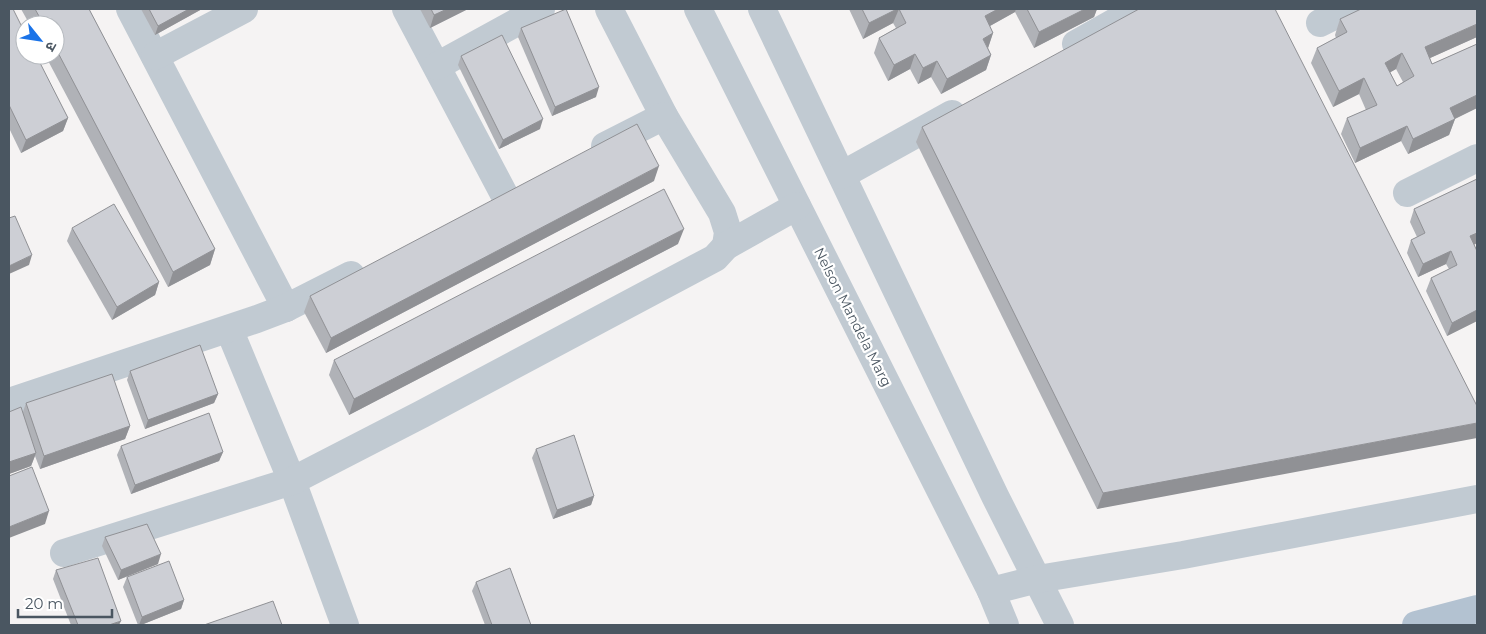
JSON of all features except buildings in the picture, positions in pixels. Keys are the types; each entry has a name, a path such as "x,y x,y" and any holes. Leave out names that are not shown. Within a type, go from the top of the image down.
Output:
{"main road":[{"path":"1416,625 1477,609"}],"street":[{"path":"130,9 286,308"},
{"path":"155,56 244,9"},
{"path":"406,9 505,196"},
{"path":"437,66 541,9"},
{"path":"609,9 664,116 722,213 728,232 726,246"},
{"name":"Nelson Mandela Marg","path":"698,9 991,591 1005,625"},
{"path":"762,9 995,496 1060,625"},
{"path":"1052,57 1138,9"},
{"path":"1320,23 1348,9"},
{"path":"842,175 975,100"},
{"path":"585,156 664,116"},
{"path":"1407,194 1477,158"},
{"path":"64,552 292,480 422,414 715,258 726,246 797,206"},
{"path":"9,402 230,329 286,308 374,263"},
{"path":"230,329 292,480 345,625"},
{"path":"991,591 1038,579 1184,555 1477,499"}]}
